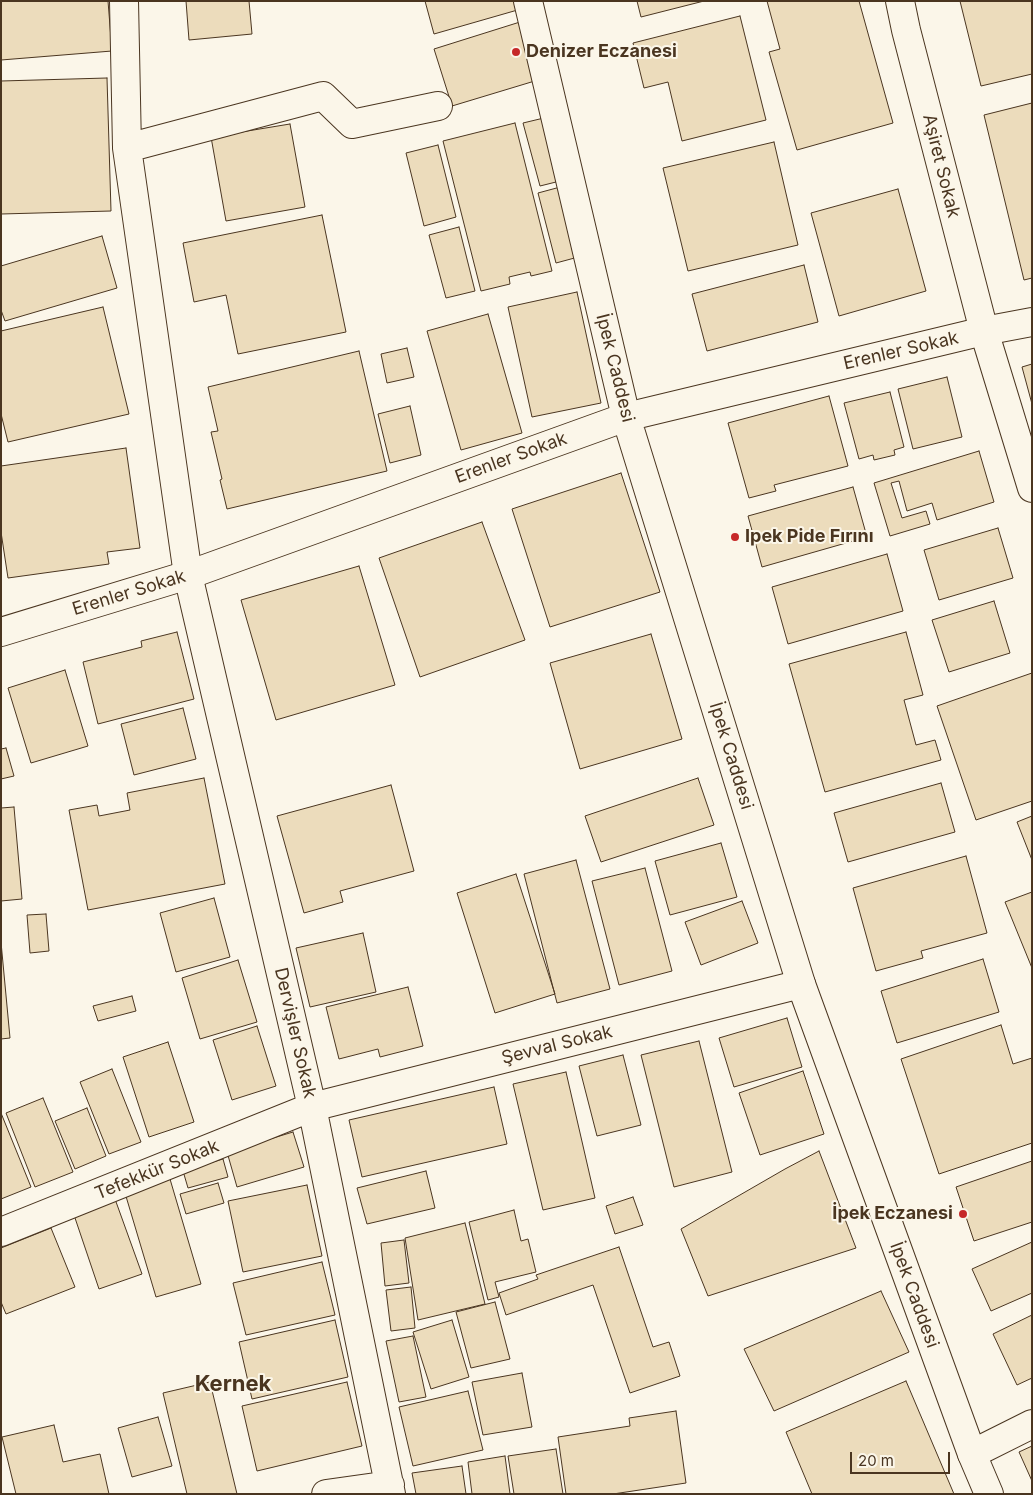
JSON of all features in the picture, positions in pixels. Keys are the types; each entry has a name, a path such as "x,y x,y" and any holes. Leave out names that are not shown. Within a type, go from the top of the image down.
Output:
{"street":[{"name":"Dervişler Sokak","path":"124,1 127,148 188,576 312,1107 391,1489"},
{"name":"İpek Caddesi","path":"528,1 626,417 801,984 972,1454 989,1494"},
{"name":"Aşiret Sokak","path":"900,1 984,331 1032,488"},
{"path":"127,148 323,96 352,124 438,106"},
{"name":"Erenler Sokak","path":"1,632 188,576 626,417 984,331 1032,322"},
{"name":"Şevval Sokak","path":"312,1107 801,984"},
{"name":"Tefekkür Sokak","path":"1,1232 312,1107"},
{"path":"972,1454 1032,1424"},
{"path":"326,1494 391,1489"}],"building":[{"path":"1,1 108,1 112,51 1,60"},
{"path":"186,1 249,1 252,34 189,40"},
{"path":"425,1 519,1 521,9 434,34"},
{"path":"637,1 704,1 641,17"},
{"path":"767,1 859,1 893,123 797,150 769,52 780,49"},
{"path":"960,1 1032,1 1032,74 981,86"},
{"path":"740,16 766,120 682,141 668,82 644,88 633,43"},
{"path":"520,22 538,80 452,106 434,49"},
{"path":"107,78 111,211 1,214 1,81"},
{"path":"1032,103 1032,278 1024,280 984,115"},
{"path":"548,117 564,180 540,186 523,123"},
{"path":"515,123 552,271 531,276 530,272 509,277 510,284 481,291 443,141"},
{"path":"290,124 305,207 226,221 211,137"},
{"path":"774,142 798,245 688,271 663,168"},
{"path":"438,145 456,217 424,226 406,153"},
{"path":"564,186 582,256 556,263 538,193"},
{"path":"898,189 926,291 839,316 811,213"},
{"path":"322,215 346,332 238,354 226,295 194,302 183,243"},
{"path":"459,227 475,291 446,298 429,235"},
{"path":"102,236 117,288 5,321 1,310 1,266"},
{"path":"804,265 818,322 707,351 692,294"},
{"path":"577,292 601,403 532,417 508,307"},
{"path":"103,307 129,414 8,442 1,414 1,331"},
{"path":"488,314 522,433 461,450 427,331"},
{"path":"407,348 414,377 387,383 381,354"},
{"path":"359,351 387,471 227,509 211,432 218,431 208,387"},
{"path":"1032,364 1032,404 1022,367"},
{"path":"947,377 962,437 913,449 898,389"},
{"path":"890,392 904,447 894,450 895,455 874,460 873,455 859,459 844,403"},
{"path":"829,396 848,466 774,485 776,491 749,498 728,423"},
{"path":"410,406 421,455 390,463 378,414"},
{"path":"126,448 140,548 107,552 109,564 8,578 1,532 1,466"},
{"path":"979,451 994,502 937,520 932,503 907,511 899,481 891,483 902,518 926,511 930,524 890,536 874,483"},
{"path":"621,473 660,592 550,627 512,509"},
{"path":"853,487 867,537 762,567 748,516"},
{"path":"482,522 525,640 420,677 379,558"},
{"path":"998,528 1013,578 939,600 924,550"},
{"path":"887,554 903,611 788,644 772,587"},
{"path":"359,566 395,685 276,720 241,600"},
{"path":"994,601 1010,653 949,672 932,620"},
{"path":"177,632 194,699 98,724 83,662 142,647 141,641"},
{"path":"906,632 923,695 904,700 916,745 935,740 941,760 825,792 789,664"},
{"path":"651,634 682,739 580,769 550,663"},
{"path":"65,670 88,746 31,763 8,688"},
{"path":"1032,673 1032,801 976,820 937,706"},
{"path":"183,708 196,759 134,775 121,724"},
{"path":"6,748 14,776 1,779 1,749"},
{"path":"204,778 225,884 88,910 69,810 97,805 99,816 130,810 127,793"},
{"path":"698,778 714,825 601,862 585,816"},
{"path":"941,783 955,832 848,862 834,813"},
{"path":"391,785 414,871 340,891 343,902 304,913 277,816"},
{"path":"14,807 22,899 1,901 1,808"},
{"path":"1032,816 1032,860 1017,822"},
{"path":"721,843 737,897 670,915 655,861"},
{"path":"966,856 987,933 921,951 923,958 876,971 853,888"},
{"path":"576,860 610,989 557,1003 524,874"},
{"path":"645,868 672,971 619,985 592,881"},
{"path":"516,874 555,994 495,1013 457,893"},
{"path":"1032,892 1032,968 1005,902"},
{"path":"214,898 230,957 176,972 160,913"},
{"path":"742,901 758,943 701,965 685,922"},
{"path":"46,914 49,951 30,953 27,915"},
{"path":"363,933 376,992 310,1007 296,948"},
{"path":"1,942 10,1038 1,1039"},
{"path":"983,959 999,1012 897,1043 881,991"},
{"path":"238,960 257,1022 200,1039 182,978"},
{"path":"408,987 423,1046 380,1057 378,1049 339,1059 326,1007"},
{"path":"132,996 136,1011 98,1021 93,1006"},
{"path":"787,1018 802,1067 734,1087 719,1038"},
{"path":"1001,1025 1013,1064 1032,1058 1032,1143 939,1174 901,1059"},
{"path":"257,1026 276,1086 232,1100 213,1040"},
{"path":"699,1041 732,1172 674,1187 641,1055"},
{"path":"168,1042 194,1122 149,1137 123,1057"},
{"path":"623,1055 641,1125 597,1136 579,1066"},
{"path":"112,1069 141,1142 109,1154 80,1082"},
{"path":"803,1071 824,1134 760,1155 739,1093"},
{"path":"566,1072 595,1198 543,1210 513,1084"},
{"path":"494,1087 507,1144 362,1177 349,1120"},
{"path":"43,1098 73,1172 35,1187 6,1113"},
{"path":"87,1108 106,1156 75,1169 55,1121"},
{"path":"1,1113 31,1187 1,1199"},
{"path":"293,1132 304,1167 237,1187 227,1152"},
{"path":"819,1151 856,1248 708,1296 681,1229"},
{"path":"223,1159 228,1177 188,1188 183,1171"},
{"path":"1032,1161 1032,1222 974,1241 956,1187"},
{"path":"426,1171 435,1208 367,1224 357,1188"},
{"path":"170,1179 201,1284 156,1297 125,1193"},
{"path":"218,1183 224,1203 186,1214 180,1194"},
{"path":"307,1185 322,1256 243,1272 228,1201"},
{"path":"633,1197 643,1225 615,1234 606,1206"},
{"path":"115,1199 142,1274 99,1289 74,1215"},
{"path":"514,1210 521,1241 528,1239 536,1272 495,1282 499,1297 488,1300 469,1222"},
{"path":"465,1223 485,1304 418,1320 405,1238"},
{"path":"51,1228 75,1287 6,1314 1,1302 1,1248"},
{"path":"404,1240 409,1283 385,1286 381,1243"},
{"path":"1032,1242 1032,1293 991,1311 972,1269"},
{"path":"619,1247 653,1347 669,1342 680,1376 630,1393 593,1285 506,1315 499,1293 538,1279 536,1275"},
{"path":"322,1262 335,1315 246,1335 233,1283"},
{"path":"411,1287 415,1328 391,1331 386,1290"},
{"path":"881,1291 909,1352 774,1411 744,1349"},
{"path":"495,1302 510,1359 471,1368 456,1312"},
{"path":"1032,1315 1032,1378 1017,1385 993,1334"},
{"path":"335,1320 348,1377 252,1399 239,1342"},
{"path":"452,1320 469,1377 431,1389 413,1332"},
{"path":"413,1336 426,1397 399,1402 386,1341"},
{"path":"522,1373 532,1427 483,1435 472,1382"},
{"path":"906,1381 954,1494 812,1494 786,1432"},
{"path":"210,1382 237,1494 187,1494 163,1393"},
{"path":"347,1382 362,1446 257,1471 242,1406"},
{"path":"468,1391 483,1450 413,1466 399,1407"},
{"path":"676,1411 686,1483 613,1494 566,1494 558,1437 630,1426 629,1418"},
{"path":"158,1417 172,1466 132,1477 118,1428"},
{"path":"54,1425 63,1462 100,1454 109,1494 16,1494 2,1437"},
{"path":"1032,1446 1032,1481 1019,1452"},
{"path":"556,1449 563,1494 514,1494 508,1456"},
{"path":"505,1456 510,1494 472,1494 468,1462"},
{"path":"462,1466 466,1494 416,1494 412,1473"}],"place":[{"name":"Denizer Eczanesi","path":"516,52"},
{"name":"Ipek Pide Fırını","path":"735,537"},
{"name":"İpek Eczanesi","path":"963,1214"}],"district":[{"name":"Kernek","path":"233,1384"}]}
